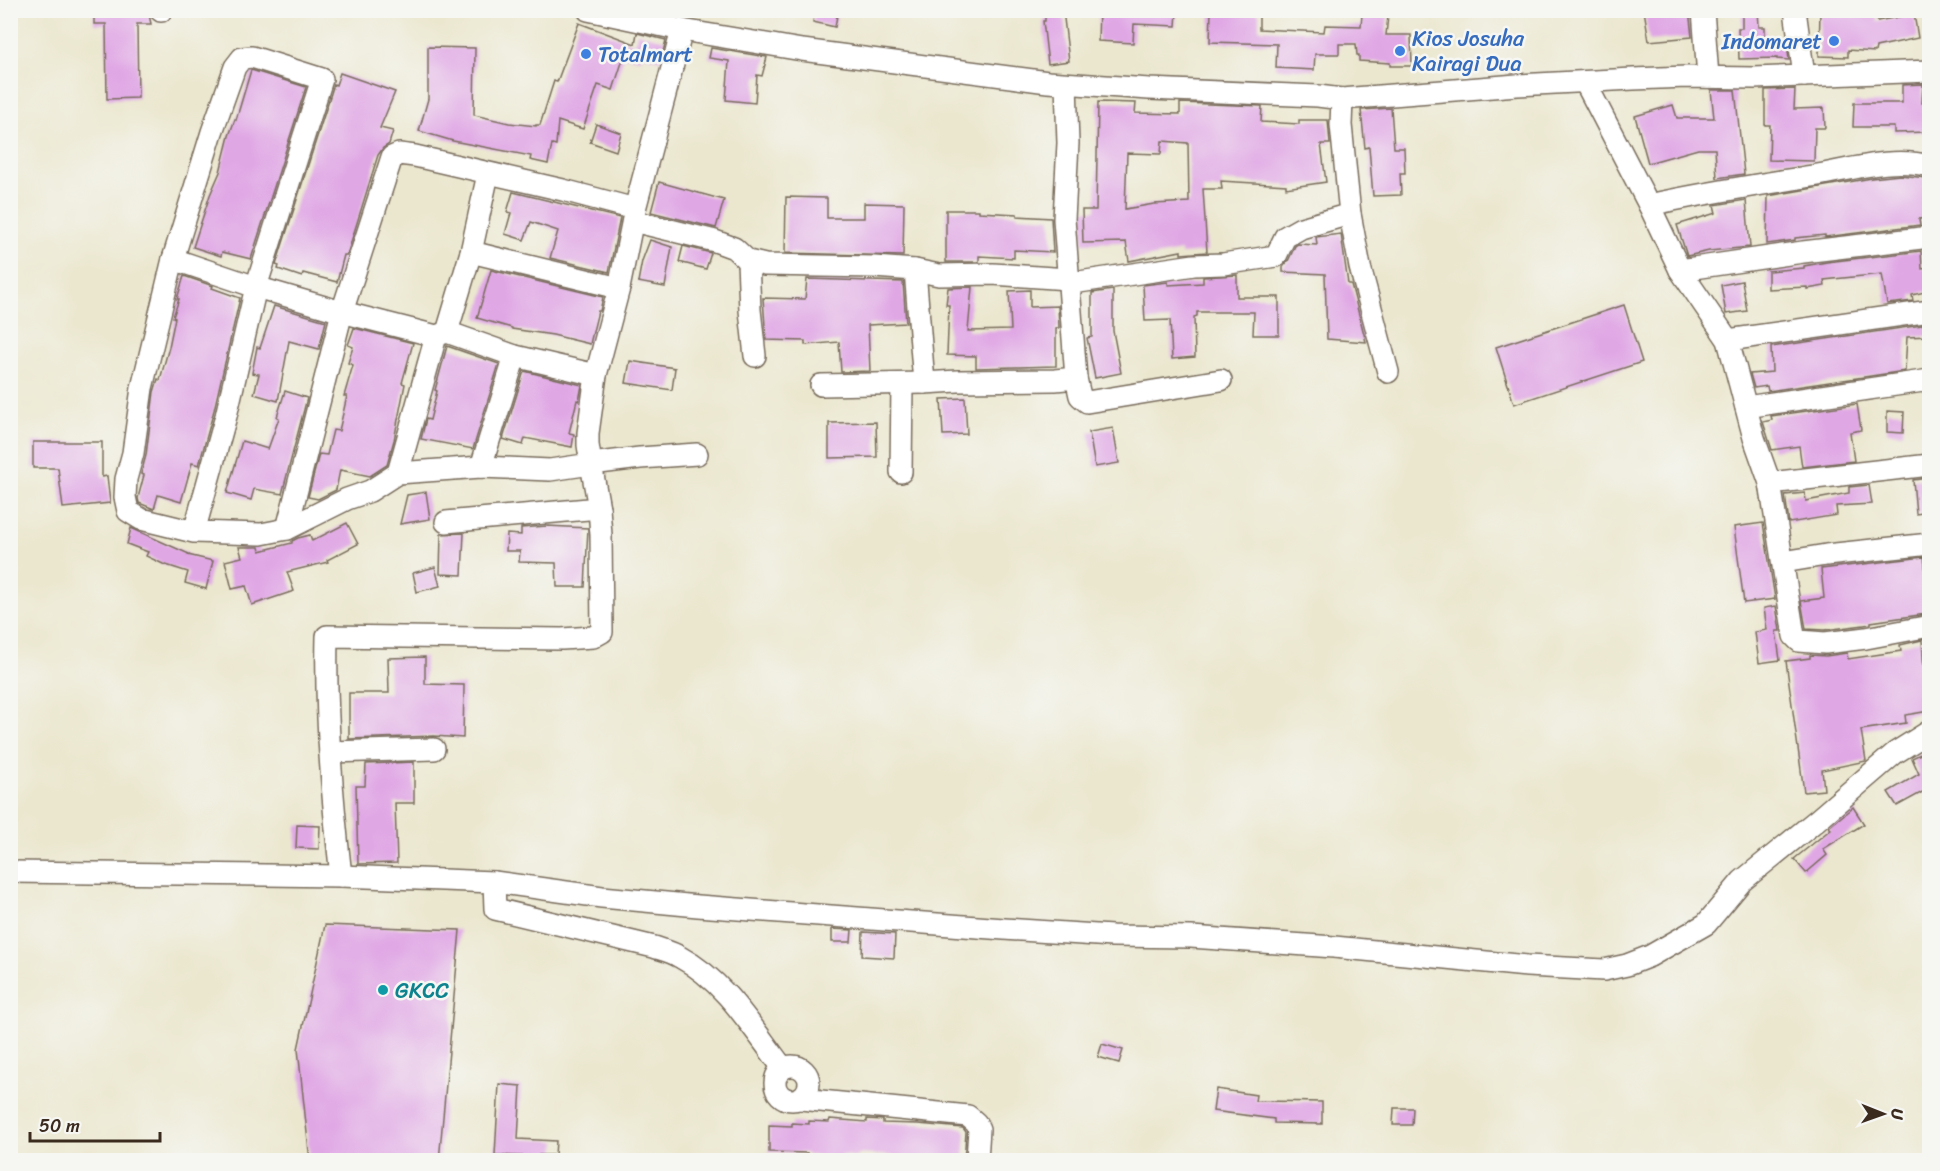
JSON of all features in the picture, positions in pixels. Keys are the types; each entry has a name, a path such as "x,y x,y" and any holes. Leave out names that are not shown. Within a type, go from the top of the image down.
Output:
{"street":[{"path":"588,10 682,30 802,50 1066,84 1342,99 1517,85 1633,79 1929,71"},
{"path":"1703,10 1708,77"},
{"path":"1795,10 1804,76"},
{"path":"341,876 334,821 326,684 327,636 562,639 592,637 602,632 601,535 588,433 596,375 619,288 634,215 682,30"},
{"path":"194,532 226,416 256,287 322,79 287,66 252,57 242,58 235,67 212,132 173,259 142,388 133,453 126,479 125,496 128,511 141,519 194,532 261,534 287,529 347,499 370,491 398,473 481,467 528,470 563,469 640,458 697,454"},
{"path":"1585,82 1680,270 1728,340 1754,438 1770,483 1794,636 1799,641 1825,643 1929,626"},
{"path":"1066,84 1068,143 1064,219 1076,378 1080,396 1087,402 1221,380"},
{"path":"1342,99 1341,125 1350,214 1360,267 1388,372"},
{"path":"287,529 342,312 392,157 399,154 564,190 734,248 748,261 765,265 874,267 915,270 939,275 993,274 1068,279 1080,282 1194,265 1223,264 1276,256 1285,237 1301,228 1350,214"},
{"path":"1648,205 1688,196 1878,164 1918,163 1929,166"},
{"path":"398,473 442,334 471,252 488,174"},
{"path":"1680,270 1929,237"},
{"path":"471,252 619,288"},
{"path":"173,259 256,287 342,312 442,334 515,356 596,375"},
{"path":"748,261 750,310 756,356"},
{"path":"915,270 924,383"},
{"path":"1728,340 1929,310"},
{"path":"481,467 515,356"},
{"path":"821,385 1076,378"},
{"path":"1746,407 1929,380"},
{"path":"901,471 902,384"},
{"path":"1770,483 1929,465"},
{"path":"446,522 599,508"},
{"path":"1783,562 1929,544"},
{"path":"10,872 341,876 494,882 602,897 709,907 1112,936 1191,937 1334,947 1527,966 1604,970 1650,956 1706,924 1742,881 1895,753 1929,731"},
{"path":"330,752 434,749"},
{"path":"494,882 495,909 654,947 679,956 696,966 729,996 783,1068 799,1067 806,1072 810,1086 807,1094 801,1099 968,1116 979,1129 977,1161"}],"building":[{"path":"94,10 148,10 151,24 137,24 138,98 107,99 106,24 94,24"},
{"path":"815,10 838,10 835,27 813,22"},
{"path":"1045,10 1063,10 1069,61 1048,64 1043,21 1045,21"},
{"path":"1099,10 1177,12 1176,26 1134,24 1133,43 1098,41"},
{"path":"1644,10 1689,10 1692,37 1649,41"},
{"path":"1742,10 1758,10 1759,27 1765,27 1765,44 1787,44 1789,60 1739,59 1738,28 1742,28"},
{"path":"1820,10 1877,10 1877,21 1914,14 1918,38 1876,47 1875,52 1848,50 1848,57 1819,56"},
{"path":"1211,11 1259,13 1259,29 1324,32 1325,25 1361,26 1362,14 1388,16 1386,35 1411,35 1412,66 1390,66 1390,63 1359,61 1356,44 1339,44 1339,54 1315,54 1314,70 1276,68 1277,44 1210,42"},
{"path":"579,23 635,44 637,33 666,40 661,60 642,55 641,59 624,56 613,90 598,85 583,129 558,121 556,145 552,144 548,164 530,160 531,156 453,141 419,131 428,99 428,47 475,48 474,115 536,126 540,125 554,81 557,82"},
{"path":"711,48 767,57 762,76 757,75 755,103 726,100 729,61 709,58"},
{"path":"251,70 306,87 251,259 222,252 221,256 193,247 220,172 229,136"},
{"path":"340,73 395,92 380,128 393,131 389,144 378,155 337,282 303,273 302,277 278,269 279,266 276,265 334,84 336,85"},
{"path":"1923,84 1922,103 1929,103 1929,132 1894,133 1894,127 1853,127 1854,103 1902,103 1902,85"},
{"path":"1795,89 1794,109 1824,108 1825,128 1815,128 1814,161 1769,160 1770,125 1765,125 1765,90"},
{"path":"1711,90 1735,90 1744,174 1717,178 1715,149 1698,149 1648,163 1635,116 1673,105 1677,118 1714,118"},
{"path":"1098,102 1136,103 1135,113 1180,114 1180,103 1262,106 1261,122 1299,124 1299,120 1328,120 1330,144 1321,144 1326,182 1286,188 1286,185 1221,181 1222,189 1203,189 1207,252 1181,254 1181,251 1129,261 1126,242 1083,243 1082,210 1096,210","holes":["1162,141 1188,143 1189,202 1154,204 1125,209 1127,153 1161,154"]},
{"path":"1391,108 1394,148 1404,148 1405,173 1400,173 1401,195 1373,196 1369,147 1365,148 1361,110"},
{"path":"596,124 621,133 616,151 590,142"},
{"path":"1900,175 1926,178 1928,218 1919,219 1920,225 1825,237 1825,235 1795,238 1795,240 1767,244 1768,196"},
{"path":"659,182 724,200 716,228 651,212"},
{"path":"513,192 620,218 609,272 550,258 558,231 531,222 524,240 505,234 511,213 507,212"},
{"path":"786,197 827,198 827,218 864,218 864,203 904,204 903,256 785,253"},
{"path":"1746,200 1750,247 1709,251 1687,256 1677,225 1716,213 1714,205"},
{"path":"946,210 979,210 979,212 1051,218 1053,252 1014,250 1014,258 979,256 979,262 946,262"},
{"path":"1341,234 1348,284 1351,284 1366,342 1327,339 1325,274 1283,272 1283,267 1298,244 1317,245 1316,237"},
{"path":"650,240 672,247 665,287 638,282 642,261"},
{"path":"683,246 711,253 706,269 679,262"},
{"path":"1921,251 1922,269 1929,268 1929,291 1912,295 1913,301 1887,304 1882,274 1824,280 1825,286 1807,289 1807,287 1768,289 1768,271"},
{"path":"491,270 603,297 590,344 553,335 512,329 477,318"},
{"path":"1237,275 1237,297 1279,297 1279,335 1253,335 1254,312 1197,312 1197,316 1194,317 1195,357 1172,359 1170,320 1145,321 1143,285 1168,282 1168,285 1203,283 1203,277"},
{"path":"184,276 240,298 199,465 192,463 181,502 158,495 154,509 139,503 138,498 144,475 141,474 146,455 154,392 158,379 160,380 169,347 175,318 173,317"},
{"path":"807,279 903,282 906,323 868,325 870,371 841,372 839,342 805,345 805,341 766,340 763,298 805,299"},
{"path":"1742,281 1747,311 1726,314 1721,285"},
{"path":"972,287 968,331 1011,330 1009,291 1030,290 1030,307 1058,306 1056,366 976,368 976,356 947,355 948,288"},
{"path":"1113,290 1113,331 1121,373 1095,378 1087,338 1092,337 1092,293"},
{"path":"1624,305 1642,362 1514,404 1496,347"},
{"path":"274,306 326,321 319,349 289,341 278,401 254,394 259,374 252,373 257,347 260,348"},
{"path":"1929,324 1929,336 1907,337 1905,371 1768,391 1767,386 1754,388 1750,374 1772,372 1771,347"},
{"path":"354,328 413,343 402,383 405,384 394,440 387,465 370,476 340,470 336,490 318,499 308,497 319,454 327,455 333,430 339,431 347,396 344,396 353,365 348,363 353,347 348,345"},
{"path":"447,346 499,364 473,449 421,439 426,419 430,420 437,391 435,390"},
{"path":"630,361 675,368 672,390 626,383"},
{"path":"524,371 582,385 569,433 574,434 572,447 525,438 523,445 503,439"},
{"path":"285,391 307,398 282,494 254,489 251,500 227,493 242,441 268,449 279,418 277,417"},
{"path":"965,398 967,434 943,435 941,399"},
{"path":"1857,404 1861,430 1850,432 1854,461 1802,467 1799,446 1772,450 1763,422 1772,420 1771,416"},
{"path":"1887,411 1904,412 1903,433 1887,432"},
{"path":"876,422 877,457 829,458 829,423"},
{"path":"1113,428 1119,463 1095,467 1089,432"},
{"path":"33,442 102,442 102,477 107,476 110,503 63,508 58,468 33,468"},
{"path":"1929,478 1929,512 1916,514 1913,480"},
{"path":"1869,485 1872,504 1836,506 1837,515 1789,523 1785,495 1805,493 1806,501 1849,493 1849,487"},
{"path":"426,492 430,519 400,524 407,495"},
{"path":"347,523 358,544 327,560 328,562 287,572 294,591 252,605 246,586 232,589 225,561 242,557 239,547 259,547 260,551 292,543 298,538 310,535 312,541"},
{"path":"1763,523 1775,599 1744,603 1734,527"},
{"path":"547,526 588,528 585,587 557,587 556,563 519,562 520,551 506,551 507,534 521,535 521,528"},
{"path":"131,528 188,555 213,561 206,589 185,583 188,572 163,564 146,556 148,552 127,544"},
{"path":"464,533 462,575 440,574 441,534"},
{"path":"1924,557 1927,583 1926,614 1825,630 1806,629 1801,601 1824,598 1821,569"},
{"path":"435,567 440,586 417,592 413,573"},
{"path":"1776,606 1780,631 1776,631 1780,660 1759,663 1755,632 1767,630 1764,608"},
{"path":"1922,640 1924,671 1929,671 1929,711 1905,715 1906,723 1861,730 1866,761 1822,770 1824,790 1804,792 1786,661 1810,658 1810,655 1826,656 1847,653 1848,659 1901,651 1900,645"},
{"path":"425,657 425,684 464,685 463,738 434,736 349,739 349,693 389,693 388,658"},
{"path":"1929,750 1929,798 1926,790 1897,806 1888,792 1919,774 1912,758"},
{"path":"414,762 414,803 395,803 397,863 358,864 356,786 365,786 366,764"},
{"path":"1853,807 1864,824 1823,849 1827,855 1806,873 1794,859 1831,829 1829,827"},
{"path":"297,825 320,826 319,849 296,848"},
{"name":"GKCC","path":"325,925 460,930 439,1161 310,1161 298,1049"},
{"path":"832,929 852,930 851,942 832,942"},
{"path":"863,932 895,934 894,958 862,956"},
{"path":"1102,1044 1123,1050 1119,1063 1098,1057"},
{"path":"499,1084 521,1086 518,1139 556,1141 555,1155 539,1155 539,1157 495,1155"},
{"path":"1216,1089 1256,1095 1255,1101 1322,1102 1322,1124 1274,1123 1274,1119 1213,1111"},
{"path":"1394,1108 1413,1108 1412,1125 1393,1125"},
{"path":"830,1119 867,1122 867,1119 883,1120 883,1123 963,1128 966,1132 964,1161 916,1161 916,1158 858,1154 858,1157 841,1155 841,1158 807,1155 807,1153 769,1152 769,1125 792,1126 792,1123 829,1122"}],"place":[{"name":"Indomaret","path":"1834,41"},
{"name":"Kios Josuha Kairagi Dua","path":"1400,51"},
{"name":"Totalmart","path":"586,54"},
{"name":"GKCC","path":"383,990"}]}
